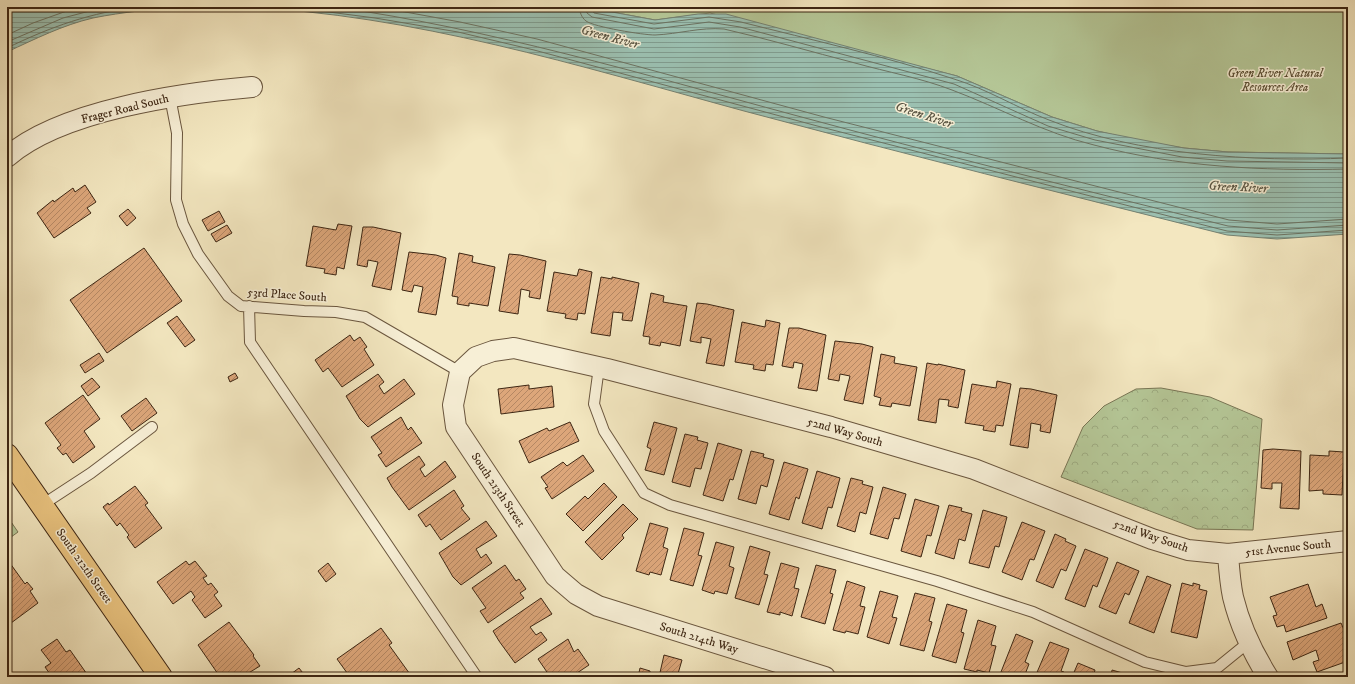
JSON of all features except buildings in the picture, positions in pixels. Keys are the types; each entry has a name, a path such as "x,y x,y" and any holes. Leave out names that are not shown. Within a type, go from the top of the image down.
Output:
{"main road":[{"name":"South 212th Street","path":"7,456 161,677"}],"street":[{"name":"Frager Road South","path":"7,157 22,146 54,129 109,111 170,97 252,87"},
{"name":"52nd Way South","path":"460,372 476,357 493,351 514,348 599,367 831,427 974,469 1152,539 1188,550 1228,554"},
{"name":"South 213th Street","path":"460,372 453,405 456,427 555,576 576,594"},
{"name":"51st Avenue South","path":"1228,554 1348,541"},
{"path":"1228,554 1232,596 1241,624 1268,677"},
{"name":"South 214th Way","path":"576,594 598,606 825,677"}],"lane":[{"name":"53rd Place South","path":"170,97 177,133 176,200 183,224 198,254 215,281 228,296 241,306 336,312 365,317 460,372"},
{"path":"249,306 250,342 477,677"},
{"path":"599,367 594,404 604,430 644,493 670,505 937,581 1033,612 1145,662 1186,672 1217,668 1249,642"},
{"path":"42,505 91,473 152,427"}],"green space":[{"name":"Green River Natural Resources Area","path":"585,7 1348,7 1348,154 1228,152 1184,148 1141,141 1097,131 1052,117 957,76 710,13 655,20"},
{"path":"1161,388 1210,397 1262,419 1253,530 1197,529 1061,477 1083,427 1104,406 1136,389"},
{"path":"7,516 18,532 7,540"}],"water":[{"path":"7,7 185,7 139,11 93,18 60,28 7,52"},
{"name":"Green River","path":"241,7 585,7 655,20 698,14 726,14 957,76 1052,117 1097,131 1184,148 1228,152 1348,154 1348,234 1277,239 1227,235 864,143 558,60 495,45 432,31 369,20 305,12"}]}
